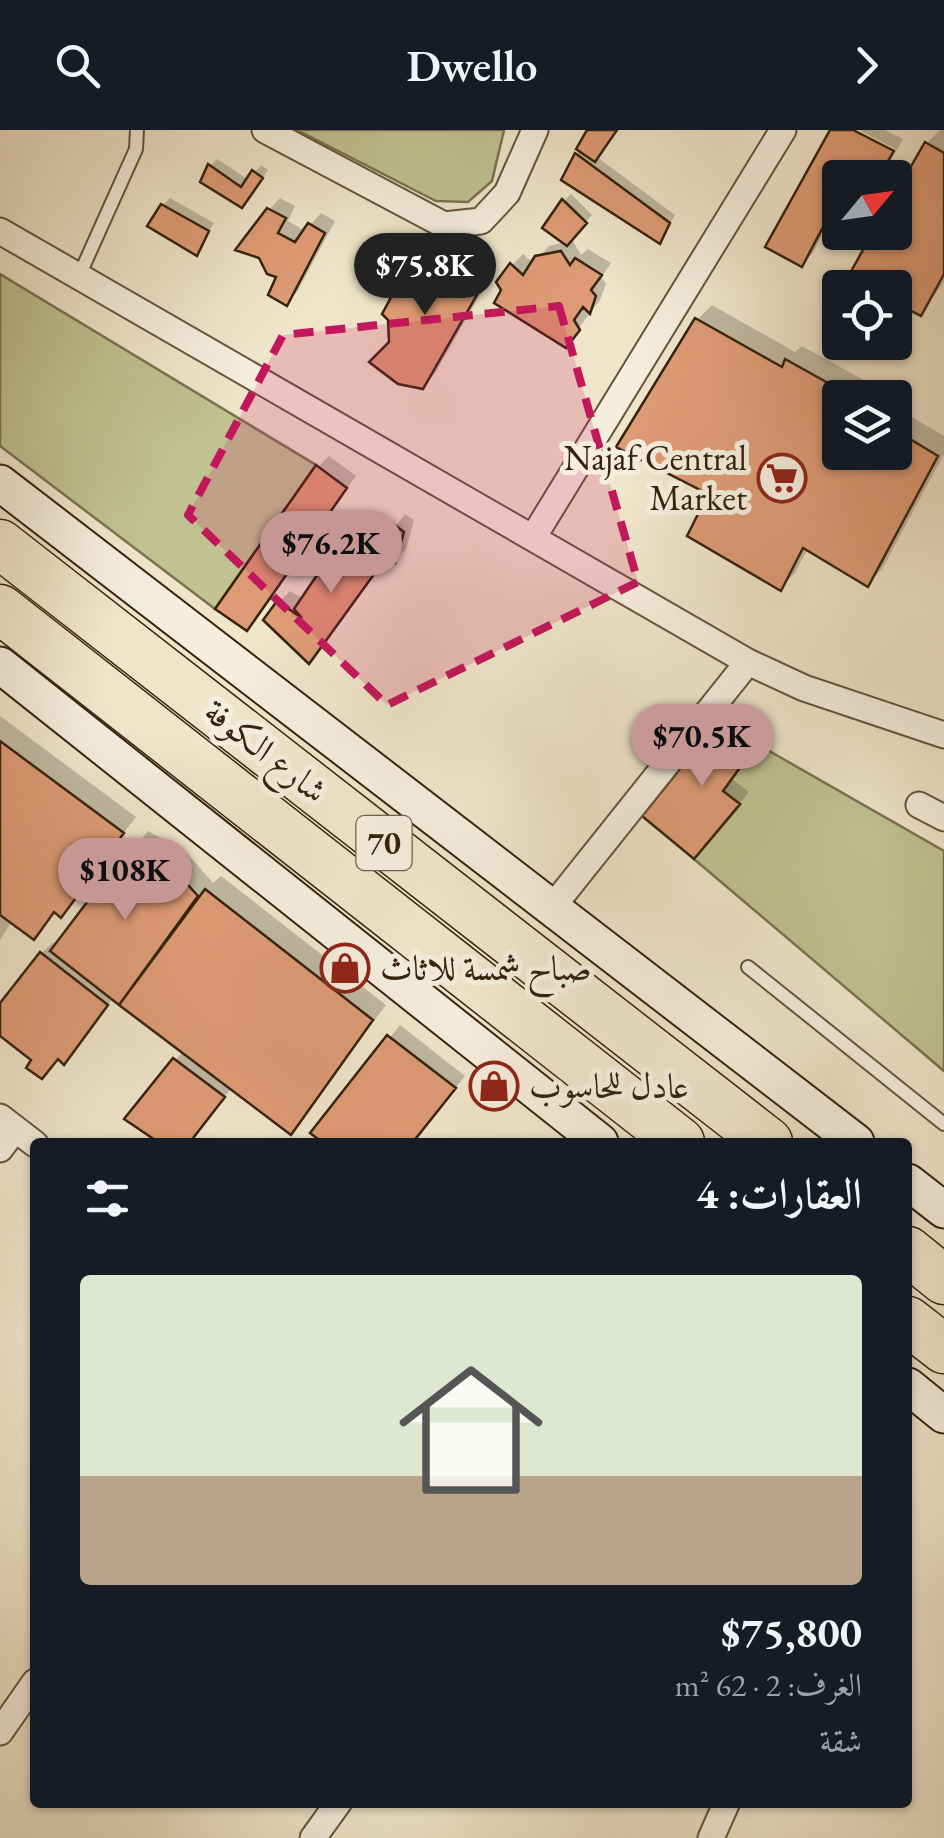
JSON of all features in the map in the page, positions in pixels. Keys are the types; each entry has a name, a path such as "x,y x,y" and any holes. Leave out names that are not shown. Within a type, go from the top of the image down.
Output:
{"highway":[{"name":"شارع الكوفة","path":"0,544 763,1138"},
{"name":"شارع الكوفة","path":"0,609 675,1138"},
{"path":"912,1255 944,1280"}],"main road":[{"path":"0,483 851,1138"},
{"path":"0,665 595,1138"},
{"path":"912,1185 944,1210"},
{"path":"912,1389 944,1415"}],"street":[{"path":"265,130 444,225 481,221 508,193 535,130"},
{"path":"534,536 783,130"},
{"path":"0,231 748,662 804,688 944,735"},
{"path":"550,910 748,662"},
{"path":"919,805 944,818"},
{"path":"0,1732 30,1689"},
{"path":"314,1838 335,1808"},
{"path":"712,1838 725,1808"}],"lane":[{"path":"79,276 136,149 136,130"},
{"path":"748,967 944,1124"}],"highlighted area":[{"path":"559,306 638,582 387,705 188,515 283,335"}],"green space":[{"path":"297,130 504,130 492,181 468,202 436,201"},
{"path":"0,274 316,465 215,609 0,446"},
{"path":"757,744 944,851 944,1071 694,859 740,805 723,791"}],"building":[{"path":"587,130 617,130 595,162 576,149"},
{"path":"830,130 853,130 894,151 889,160 822,160 822,229 802,267 765,247"},
{"path":"925,142 944,153 944,274 921,316 912,311 912,270 852,270 863,250 912,250 912,165"},
{"path":"575,153 670,223 660,244 561,180"},
{"path":"208,164 241,187 252,170 263,178 242,208 200,182"},
{"path":"562,199 587,223 567,246 542,228"},
{"path":"161,204 209,231 197,256 147,226"},
{"path":"267,208 286,218 278,233 295,242 308,223 325,233 287,306 268,295 276,277 267,274 259,258 235,250"},
{"path":"561,251 570,265 575,258 602,275 591,290 596,296 590,314 583,307 574,320 580,330 566,348 494,303 501,290 496,282 510,263 523,275 535,256"},
{"path":"415,253 442,263 452,262 453,257 486,279 423,389 398,384 369,362 389,342 388,320 382,314"},
{"path":"695,318 782,367 785,359 823,380 822,470 912,470 912,440 938,456 868,587 803,548 781,591 687,536 708,494 616,447"},
{"path":"316,465 347,488 247,631 215,609"},
{"path":"392,523 404,532 395,563 385,559 309,664 263,620 277,601 302,618 294,609 334,550 353,558 360,544 374,553"},
{"path":"724,714 757,744 723,791 740,804 694,859 642,816"},
{"path":"0,741 124,833 61,918 54,912 34,940 0,915"},
{"path":"131,844 170,865 198,896 119,1005 50,951"},
{"path":"205,889 373,1020 291,1135 119,1005"},
{"path":"40,952 108,1005 64,1065 58,1059 42,1079 26,1068 31,1060 0,1036 0,1003"},
{"path":"387,1035 456,1088 416,1138 317,1138 310,1133"},
{"path":"173,1058 225,1097 193,1138 152,1138 124,1119"}],"place":[{"name":"Najaf Central Market","path":"782,478"},
{"name":"صباح شمسة للاثاث","path":"345,968"},
{"name":"عادل للحاسوب","path":"494,1086"}]}
